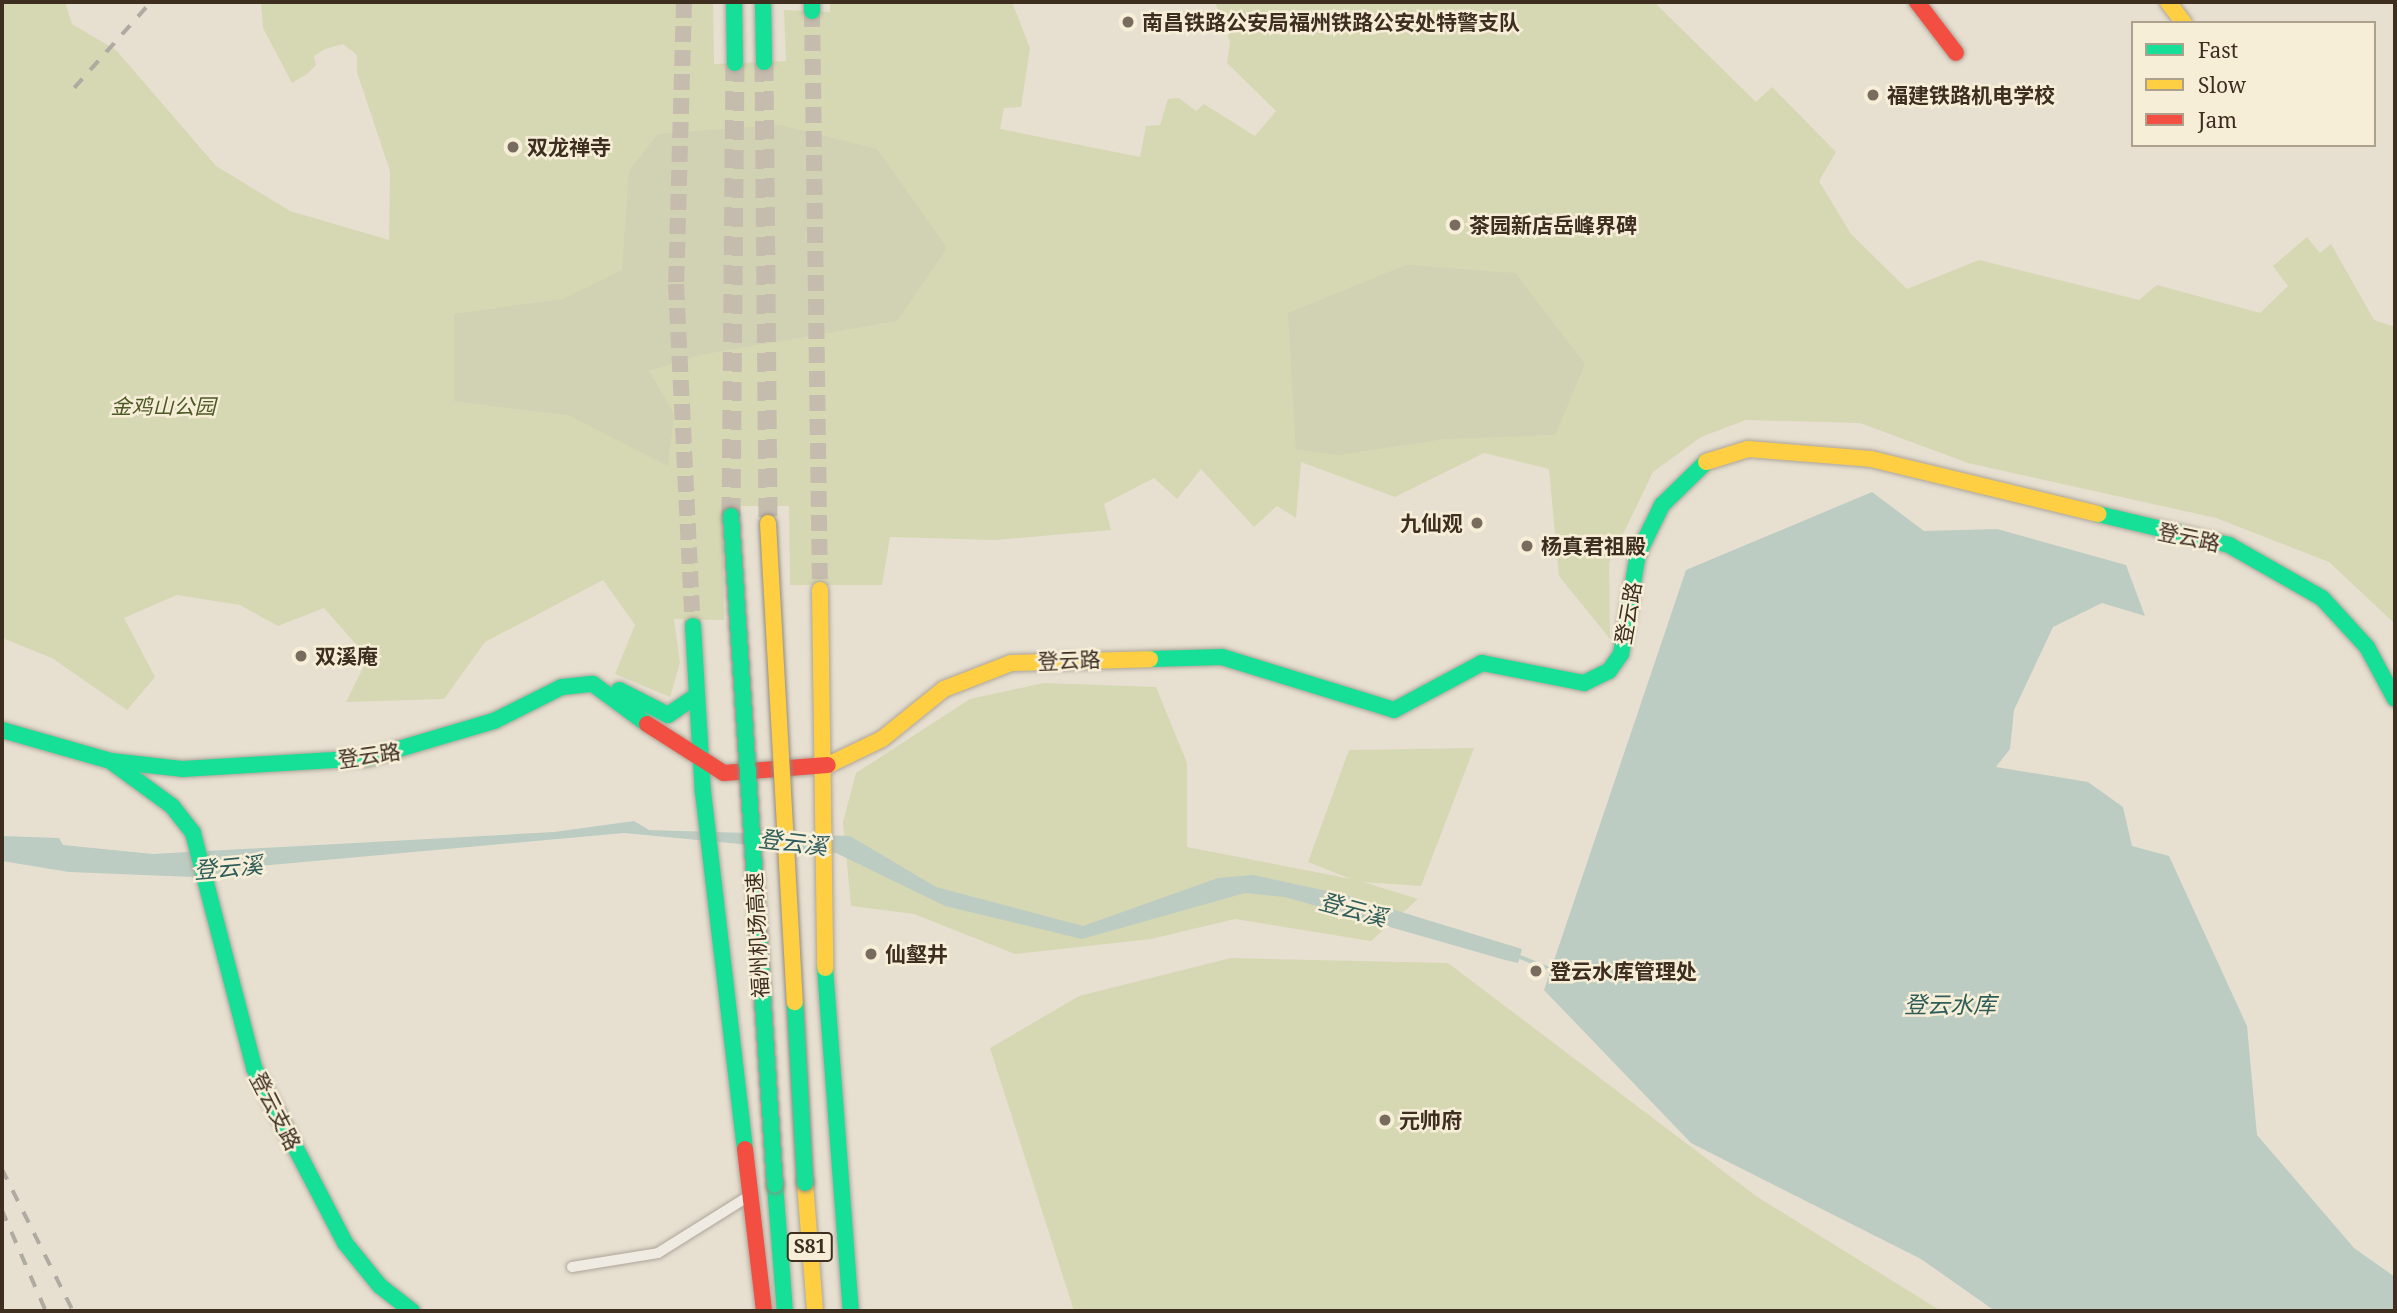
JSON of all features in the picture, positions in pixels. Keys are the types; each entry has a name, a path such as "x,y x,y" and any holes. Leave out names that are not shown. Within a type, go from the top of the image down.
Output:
{"main road":[{"path":"734,2 735,63"},
{"path":"763,2 765,62"},
{"path":"1917,2 1956,53"},
{"path":"2168,2 2182,21"},
{"name":"登云路","path":"2,730 111,761 196,769 383,755 494,721 562,687 593,684 701,764 724,772 820,769 882,739 944,690 1012,663 1222,657 1394,710 1482,663 1572,683 1592,681 1621,654 1638,554 1656,513 1695,470 1740,450 1871,459 2229,545 2322,598 2367,648 2395,699"},
{"name":"福州机场高速","path":"731,516 785,1311"},
{"name":"福州机场高速","path":"768,523 805,1183 815,1311"},
{"path":"820,590 820,769 826,1013 851,1311"},
{"path":"693,626 703,792 764,1311"},
{"path":"593,684 610,687 668,715 696,696"},
{"name":"登云路","path":"610,687 701,764"},
{"name":"登云支路","path":"111,761 172,806 201,851 205,878 254,1068 345,1243 408,1310"}],"street":[{"path":"572,1267 658,1253 749,1196"}],"green space":[{"name":"金鸡山公园","path":"2,2 65,2 72,24 116,50 216,166 290,211 389,240 390,171 357,72 357,55 343,44 325,49 314,56 316,65 292,83 263,28 261,2 713,2 714,64 786,61 784,10 830,12 830,2 1012,2 1030,48 1021,107 1004,108 1000,129 1140,157 1146,126 1160,125 1168,99 1179,98 1196,111 1204,104 1255,136 1276,111 1227,63 1230,42 1215,2 1654,2 1756,102 1772,87 1836,152 1819,181 1851,234 1907,289 1979,260 2139,300 2157,285 2260,313 2288,286 2273,266 2307,237 2320,253 2331,244 2374,320 2395,327 2395,624 2329,562 2216,518 1968,463 1860,423 1746,420 1701,437 1653,472 1609,563 1610,639 1559,576 1549,469 1484,453 1395,497 1301,462 1296,518 1277,506 1254,527 1201,469 1177,499 1154,478 1104,504 1111,530 995,540 890,537 882,585 790,585 789,506 722,506 724,620 674,619 680,663 670,697 615,674 635,625 603,580 485,642 444,699 346,702 368,658 324,608 278,626 240,605 177,595 124,618 155,677 127,710 52,658 2,638"},
{"path":"779,125 877,149 947,248 897,321 699,355 649,371 674,414 668,466 568,415 454,401 454,314 563,299 622,270 629,171 658,134"},
{"path":"1406,265 1515,273 1585,364 1555,435 1444,439 1338,455 1296,449 1288,313"},
{"path":"1044,683 1156,687 1187,763 1187,847 1351,879 1308,862 1349,750 1474,748 1421,886 1363,882 1418,899 1371,941 1235,919 1151,939 1015,954 914,914 851,906 843,822 856,773 970,699"},
{"path":"1231,958 1448,963 1756,1196 1941,1311 1074,1311 990,1048 1079,996"}],"water":[{"name":"登云水库","path":"1872,492 1924,531 1997,529 2126,565 2145,616 2102,603 2053,627 2014,710 2010,749 1996,767 2088,782 2123,807 2132,846 2169,856 2247,1026 2257,1135 2354,1248 2395,1277 2395,1311 1995,1311 1921,1259 1691,1143 1544,990 1686,570"},
{"path":"634,821 649,830 850,836 936,887 1083,926 1218,878 1253,875 1346,895 1522,949 1518,963 1285,897 1245,893 1082,939 945,906 836,853 624,833 237,868 218,878 69,872 2,861 2,836 59,838 63,845 153,854 554,832"}],"waterway":[{"name":"登云溪","path":"1518,956 1552,970"}],"tunnel":[{"path":"684,2 676,284 693,626"},
{"path":"812,11 820,590"},
{"path":"764,62 768,523"},
{"path":"731,516 735,63"}],"railway":[{"path":"74,88 151,2"},
{"path":"2,1169 73,1311"},
{"path":"2,1210 46,1311"}],"traffic: fast":[{"path":"734,2 735,63"},
{"path":"763,2 764,62"},
{"path":"812,2 812,11"},
{"path":"1150,659 1222,657 1394,710 1482,663 1584,683 1609,671 1621,654 1638,554 1662,505 1706,462"},
{"path":"2098,514 2229,545 2322,598 2367,647 2395,699"},
{"path":"731,516 775,1185"},
{"path":"693,626 703,792 745,1149"},
{"path":"2,730 111,761 182,769 368,758 494,721 562,687 593,684 647,724"},
{"path":"619,690 668,715 696,696"},
{"path":"113,763 172,806 193,833 254,1068 345,1243 380,1286 412,1311"},
{"path":"825,968 851,1311"},
{"path":"795,1002 805,1183"},
{"path":"775,1185 785,1311"}],"traffic: slow":[{"path":"2168,2 2182,21"},
{"path":"1706,462 1748,449 1871,459 2098,514"},
{"path":"768,523 795,1002"},
{"path":"820,590 825,968"},
{"path":"828,765 882,739 944,689 1011,663 1150,659"},
{"path":"805,1183 815,1311"}],"traffic: jam":[{"path":"1917,2 1956,53"},
{"path":"647,724 724,773 828,765"},
{"path":"745,1149 764,1311"}],"place":[{"name":"南昌铁路公安局福州铁路公安处特警支队","path":"1128,22"},
{"name":"福建铁路机电学校","path":"1873,95"},
{"name":"双龙禅寺","path":"513,147"},
{"name":"茶园新店岳峰界碑","path":"1455,225"},
{"name":"九仙观","path":"1477,523"},
{"name":"杨真君祖殿","path":"1527,546"},
{"name":"双溪庵","path":"301,656"},
{"name":"仙壑井","path":"871,954"},
{"name":"登云水库管理处","path":"1536,971"},
{"name":"元帅府","path":"1385,1120"}]}
